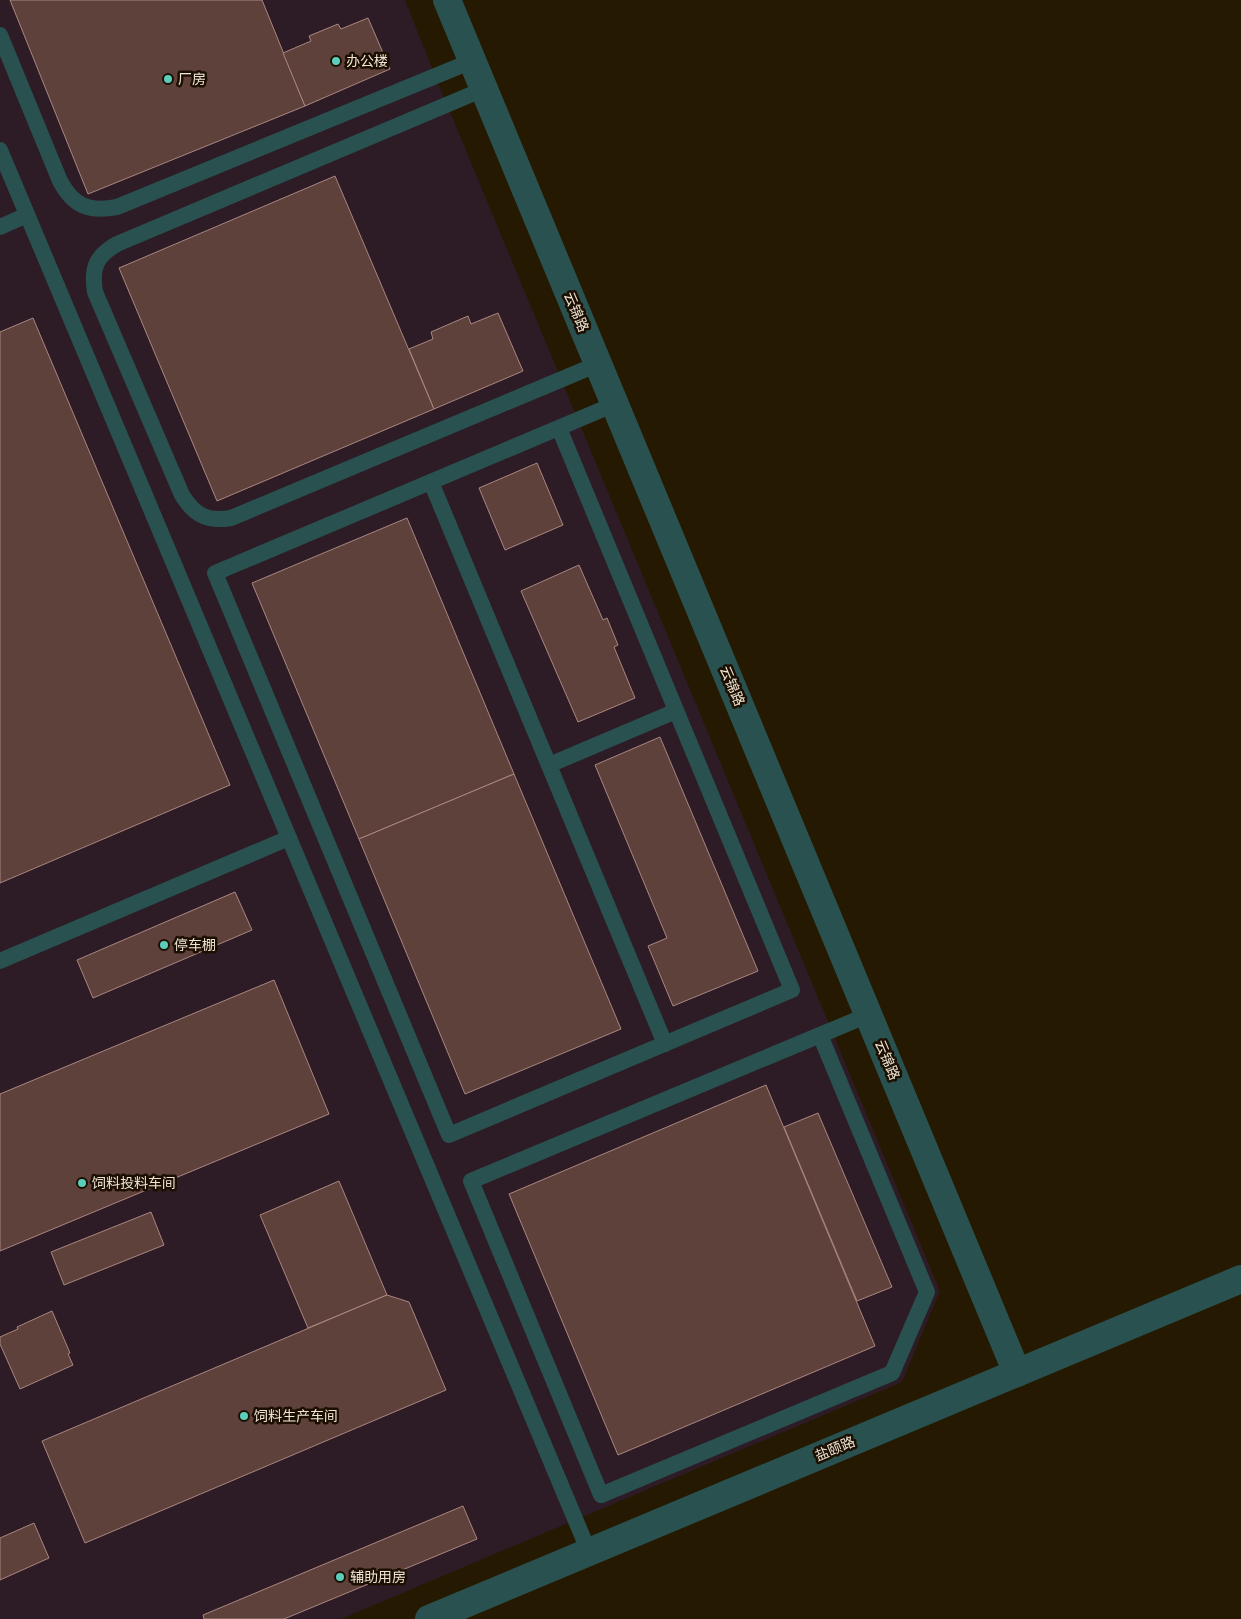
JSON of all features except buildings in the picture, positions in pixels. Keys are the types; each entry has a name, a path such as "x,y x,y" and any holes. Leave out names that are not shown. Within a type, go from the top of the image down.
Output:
{"street":[{"name":"云锦路","path":"447,0 1017,1373"},
{"name":"盐颐路","path":"429,1619 1241,1279"}],"lane":[{"path":"0,35 66,192 85,207 100,210 117,207 472,61"},
{"path":"484,89 117,244 105,251 96,265 93,280 95,292 182,495 189,506 199,514 221,520 231,518 598,364"},
{"path":"0,150 588,1552"},
{"path":"0,227 27,215"},
{"path":"559,428 792,990 449,1135 215,573 615,404"},
{"path":"431,482 665,1044"},
{"path":"549,765 676,711"},
{"path":"0,961 289,838"},
{"path":"820,1035 927,1292 892,1373 601,1495 471,1181 820,1035 868,1015"}],"shaded area":[{"path":"0,0 405,0 940,1291 902,1382 341,1619 0,1619"}],"place":[{"name":"办公楼","path":"336,61"},
{"name":"厂房","path":"168,79"},
{"name":"停车棚","path":"164,945"},
{"name":"饲料投料车间","path":"82,1183"},
{"name":"饲料生产车间","path":"244,1416"},
{"name":"辅助用房","path":"340,1577"}]}
